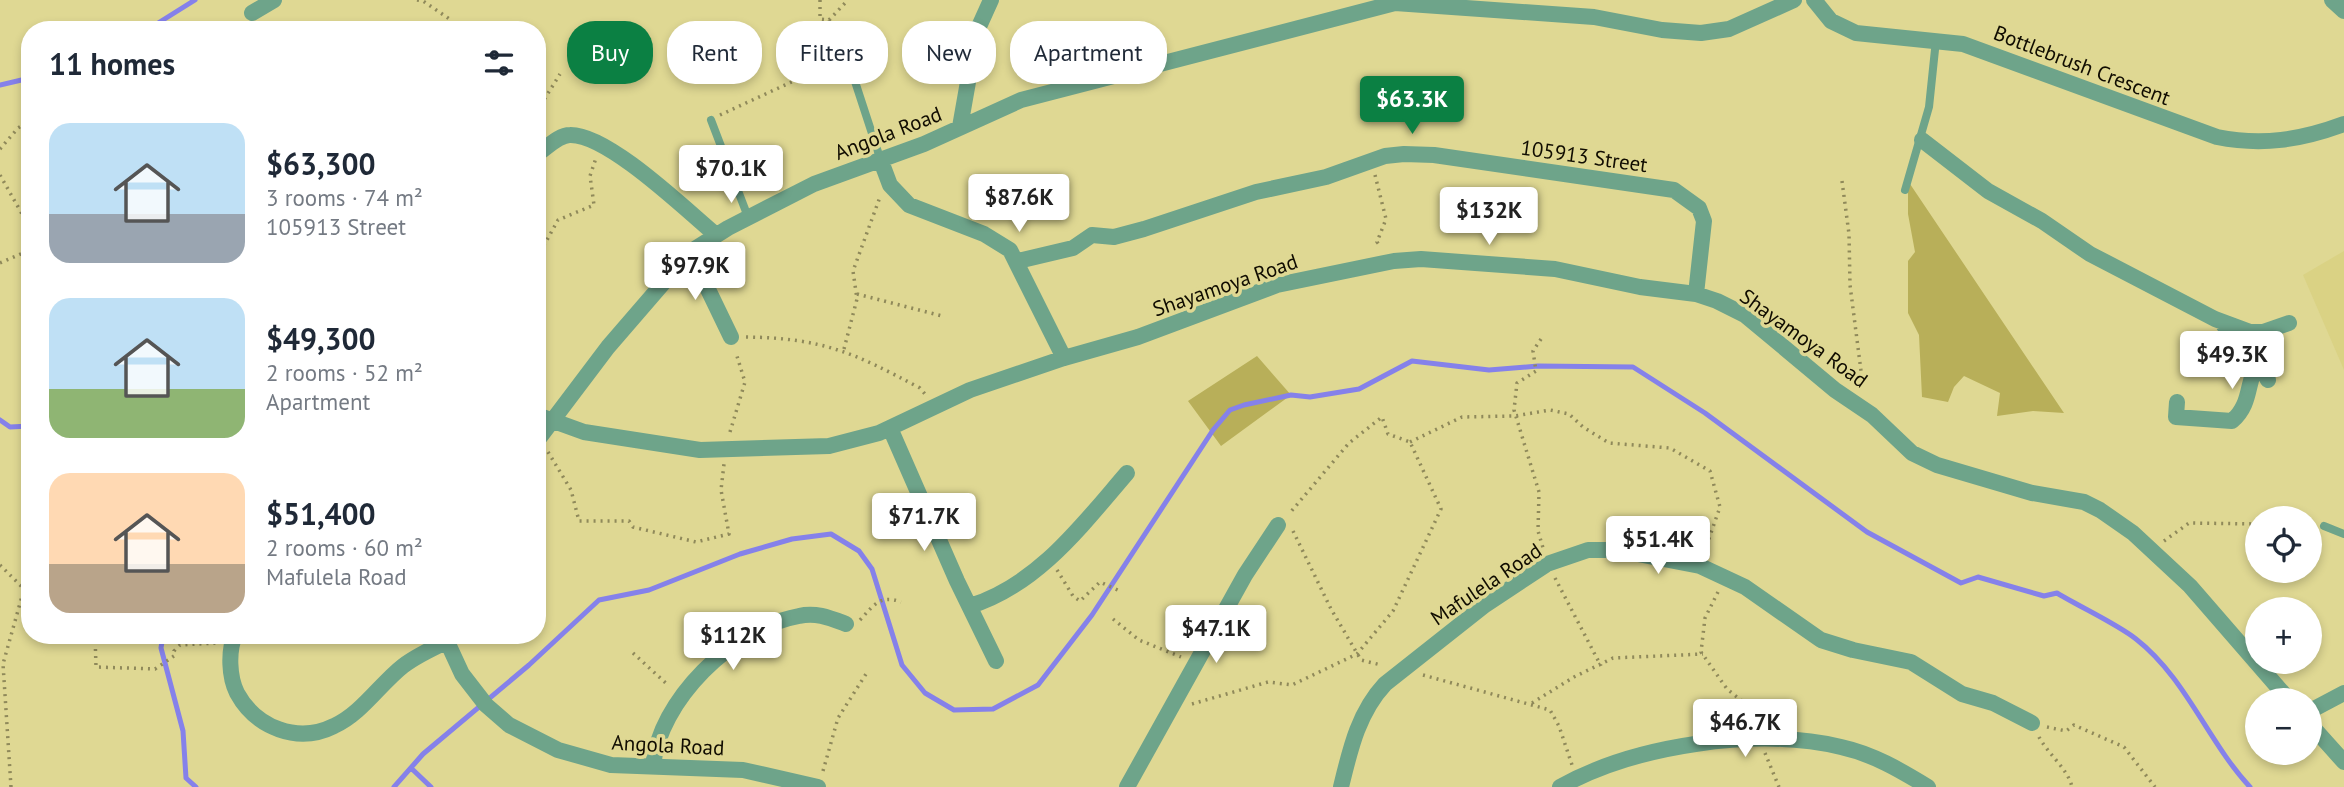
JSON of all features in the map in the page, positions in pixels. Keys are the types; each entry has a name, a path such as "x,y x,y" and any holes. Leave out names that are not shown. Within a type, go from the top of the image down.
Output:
{"street":[{"path":"252,13 274,0"},
{"path":"960,127 977,31 991,0"},
{"name":"Angola Road","path":"546,430 608,347 690,252 748,217 814,184 881,161 1021,100 1394,2 1594,17 1662,30 1702,33 1729,29 1794,0"},
{"name":"Bottlebrush Crescent","path":"1814,0 1831,21 1856,33 1963,44 2217,137 2246,143 2276,142 2313,136 2344,124"},
{"path":"2332,0 2344,11"},
{"path":"546,148 569,135 600,146 635,166 716,235"},
{"path":"1922,140 1988,191 2042,221 2090,254 2216,320 2250,331 2263,332 2289,323"},
{"name":"105913 Street","path":"1018,261 1073,248 1092,234 1114,237 1256,192 1326,177 1371,161 1404,154 1434,155 1674,190 1699,208 1704,221 1696,294"},
{"path":"881,161 890,185 909,205 997,240 1018,261 1064,358"},
{"path":"690,252 731,337"},
{"name":"Shayamoya Road","path":"546,419 584,432 700,450 829,446 890,428 970,390 1064,358 1138,337 1276,285 1394,261 1421,259 1555,269 1640,287 1696,294 1745,315 1872,415 1912,453 1937,464 2032,493 2084,502 2115,519 2190,586 2279,688"},
{"path":"2216,320 2253,352 2268,380"},
{"path":"2182,406 2176,417 2232,421 2241,413 2250,394 2252,374 2258,363"},
{"path":"890,428 996,661"},
{"path":"970,606 995,597 1049,558 1127,472"},
{"path":"1127,787 1245,575 1278,525"},
{"name":"Mafulela Road","path":"1341,787 1353,737 1373,696 1485,605 1547,564 1588,550 1617,550 1700,566 1763,598 1821,640 1853,650 1912,662 1962,694 1993,703 2032,723"},
{"path":"653,767 655,744 680,698 700,675 730,650 769,626 800,615 819,615 846,624"},
{"path":"234,644 233,682 238,694 260,720 270,726 305,734 335,726 407,663 437,644"},
{"name":"Angola Road","path":"447,644 462,674 486,705 509,724 558,750 611,765 743,770 820,781"},
{"path":"2322,705 2344,693"},
{"path":"2322,737 2344,762"},
{"path":"1560,787 1611,765 1673,748 1759,740 1841,747 1885,761 1928,787"}],"lane":[{"path":"1905,190 1922,140 1929,107 1936,40"},
{"path":"856,84 881,161"},
{"path":"711,120 748,217"},
{"path":"2324,526 2344,534"}],"path":[{"path":"417,0 423,1 451,21"},
{"path":"820,0 820,19 829,20 848,0"},
{"path":"546,97 560,74"},
{"path":"711,120 789,84"},
{"path":"0,149 21,126"},
{"path":"546,242 558,220 594,205 590,176 600,146"},
{"path":"1371,161 1385,219 1377,242 1394,261"},
{"path":"0,175 21,212"},
{"path":"1842,181 1849,234 1850,285 1861,371 1849,398"},
{"path":"844,349 856,294 853,271 880,198 890,185"},
{"path":"0,263 21,254"},
{"path":"856,294 942,316"},
{"path":"546,452 570,490 579,521 629,521 634,527 696,542 729,534 722,490 725,450 745,382 731,337 799,340 844,349 920,388 934,407"},
{"path":"1541,338 1532,351 1536,371 1517,383 1515,416 1539,492 1538,531 1547,564 1601,666"},
{"path":"1278,525 1349,443 1382,417 1388,434 1410,442 1462,418 1515,416 1550,410 1569,414 1583,428 1609,443 1670,448 1710,471 1720,507 1700,566"},
{"path":"1167,712 1248,685 1268,682 1292,685 1357,654 1393,611 1441,509 1410,442"},
{"path":"2152,551 2189,523 2245,524"},
{"path":"1049,558 1073,596 1080,601 1100,582 1122,593"},
{"path":"0,565 21,586"},
{"path":"1725,577 1705,618 1703,654 1727,690 1765,720 1759,740 1779,787"},
{"path":"11,787 3,664 21,598"},
{"path":"846,624 857,623 877,602 891,598 901,602"},
{"path":"1113,619 1139,640 1196,663"},
{"path":"95,644 96,667 155,669 174,656 174,651 180,645 189,644"},
{"path":"633,653 680,698"},
{"path":"1532,703 1574,677 1613,658 1703,654"},
{"path":"820,781 838,718 866,674"},
{"path":"2032,723 2047,752 2070,779 2072,787"},
{"path":"2032,723 2066,731 2074,725 2124,747 2155,787"}],"shaded area":[{"path":"1908,181 2064,413 2033,411 1997,416 2000,393 1964,376 1954,387 1948,402 1922,397 1919,335 1908,313 1908,261 1915,252 1908,214"},
{"path":"2344,251 2344,370 2303,275"},
{"path":"1257,356 1291,395 1221,446 1188,401"}],"waterway":[{"path":"161,21 195,0"},
{"path":"0,85 21,80"},
{"path":"394,787 423,754 529,665 599,600 649,590 740,554 792,539 831,534 859,551 872,569 902,665 925,693 954,710 993,709 1038,685 1092,615 1213,430 1230,410 1291,395 1310,397 1359,389 1412,361 1489,370 1538,366 1633,367 1705,413 1867,532 1961,583 1978,577 2044,596 2057,593 2128,633 2169,672 2250,787"},
{"path":"0,420 10,427 21,426"},
{"path":"162,644 183,731 186,778 196,787"},
{"path":"411,768 431,787"}]}
